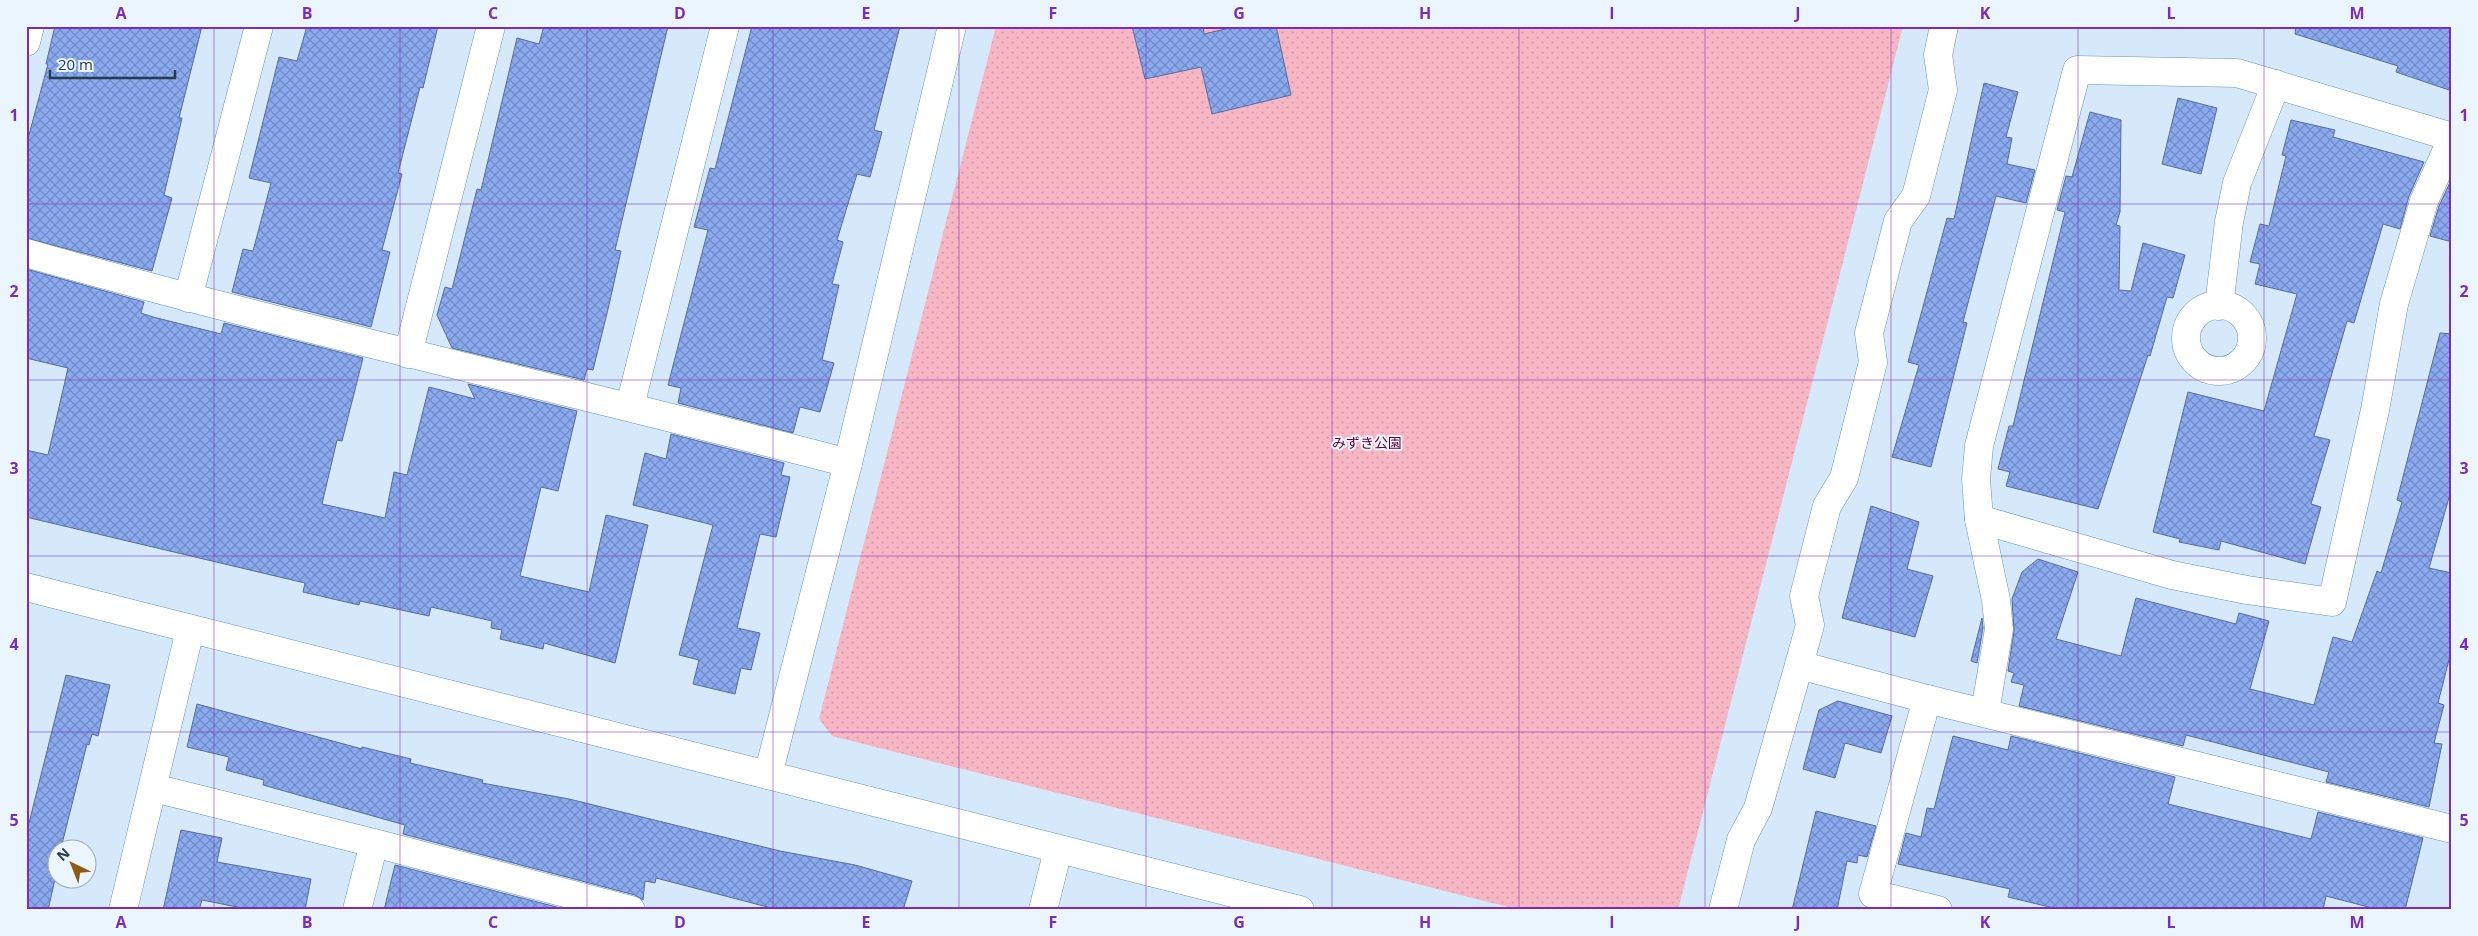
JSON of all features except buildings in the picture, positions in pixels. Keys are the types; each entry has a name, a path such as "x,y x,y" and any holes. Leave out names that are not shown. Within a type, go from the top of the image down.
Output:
{"street":[{"path":"26,42 30,26"},
{"path":"188,298 259,26"},
{"path":"408,354 491,26"},
{"path":"630,406 725,26"},
{"path":"768,775 848,463 952,26"},
{"path":"1723,910 1742,840 1758,808 1810,625 1804,596 1828,506 1844,478 1873,362 1869,333 1898,220 1916,196 1943,90 1938,55 1944,26"},
{"path":"1980,518 2172,575 2248,590 2332,602 2375,410 2394,304 2424,201 2452,138 2238,73 2077,70 1979,446 1976,479 1980,518 1996,600 1999,629 1985,712"},
{"path":"2219,306 2229,222 2238,183 2276,84"},
{"path":"26,253 188,298 408,354 630,406 848,463"},
{"path":"26,588 1300,910"},
{"path":"123,910 154,788 190,630"},
{"path":"1799,665 1927,699 2452,829"},
{"path":"1927,699 1873,894 1938,910"},
{"path":"154,788 374,843 588,904 630,910"},
{"path":"357,910 374,843"},
{"path":"1043,910 1058,850"}],"green space":[{"name":"みずき公園","path":"996,26 1903,26 1678,910 1520,910 832,736 819,719"}]}
